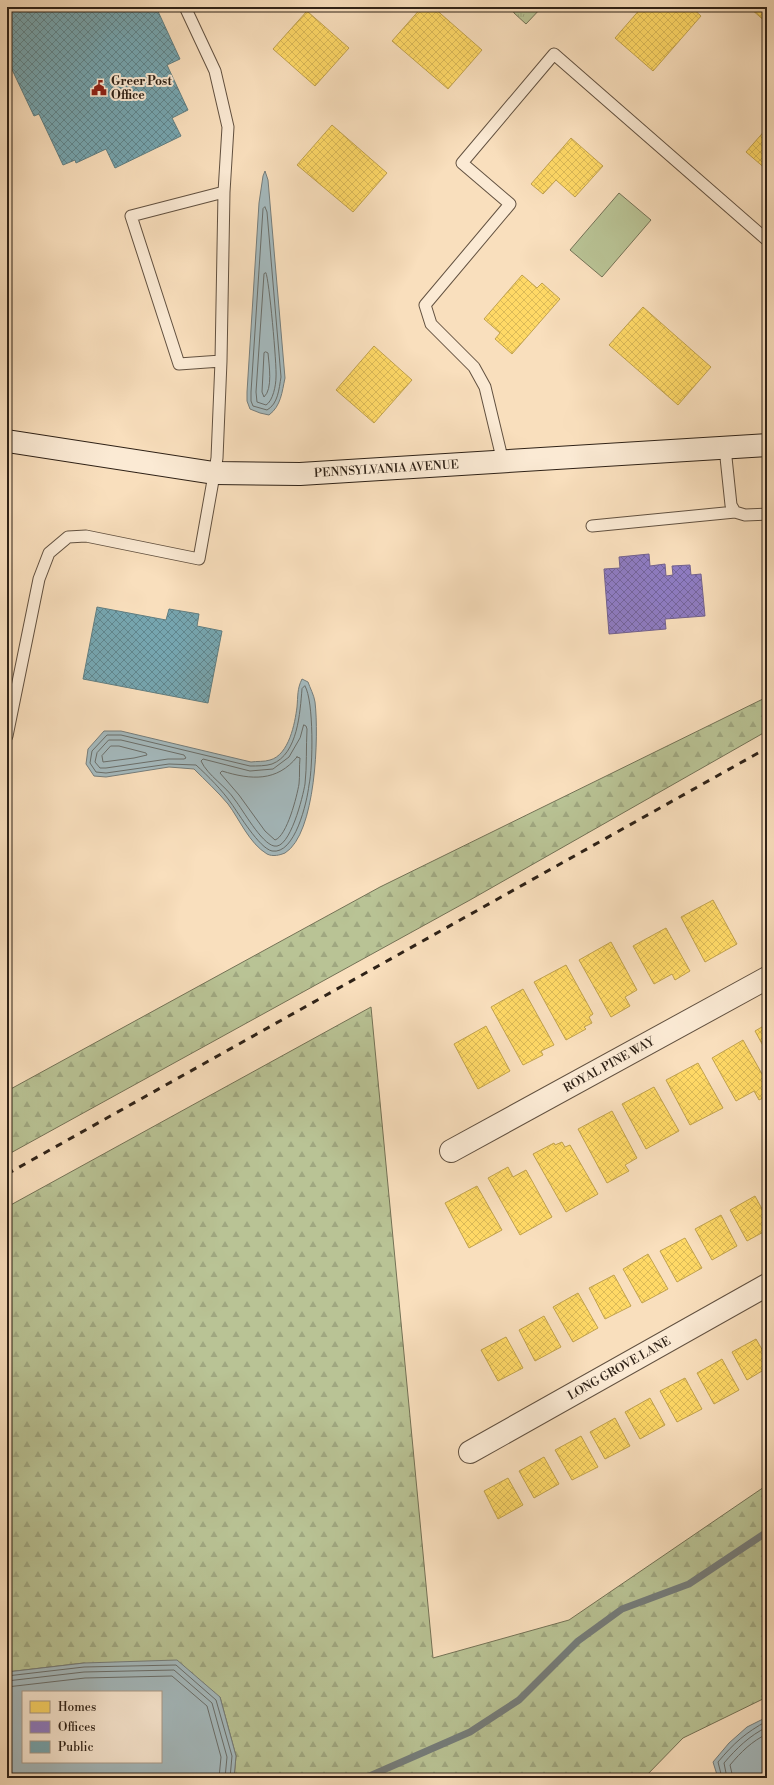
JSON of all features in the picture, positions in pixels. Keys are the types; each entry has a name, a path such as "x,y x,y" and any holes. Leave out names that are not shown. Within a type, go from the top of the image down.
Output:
{"street":[{"name":"PENNSYLVANIA AVENUE","path":"7,441 214,473 300,474 767,445"},
{"name":"ROYAL PINE WAY","path":"451,1151 767,978"},
{"name":"LONG GROVE LANE","path":"470,1452 767,1285"}],"lane":[{"path":"7,736 39,579 49,553 68,537 86,536 200,559 217,458 221,361 224,192 228,127 215,72 185,7"},
{"path":"503,462 486,387 474,367 431,324 425,306 510,204 462,163 554,54 767,240"},
{"path":"221,361 180,364 131,216 224,192"},
{"path":"725,448 731,505 735,512"},
{"path":"592,526 735,512 745,515 767,514"}],"green space":[{"path":"512,7 542,7 526,24 514,13"},
{"path":"619,193 651,220 602,277 570,250"},
{"path":"767,697 767,731 470,900 7,1155 7,1091 380,887"},
{"path":"371,1007 433,1658 569,1620 767,1485 767,1697 683,1738 644,1778 234,1778 236,1756 220,1697 84,1663 7,1672 7,1207"}],"water":[{"path":"265,171 268,180 285,378 279,403 269,415 250,409 247,401 259,203"},
{"path":"302,679 308,682 315,702 316,737 313,783 309,806 303,826 295,842 285,853 279,855 267,854 255,844 228,804 194,769 169,767 106,777 94,776 86,764 88,749 104,731 121,731 251,762 270,760 277,757 282,752 290,738 296,714 298,689"},
{"path":"177,1660 220,1697 236,1756 234,1778 7,1778 7,1672 84,1663"},
{"path":"767,1717 767,1778 718,1778 713,1762 729,1743 747,1727"}],"building: Homes":[{"path":"422,7 433,7 482,50 448,89 392,41"},
{"path":"642,7 691,7 701,16 653,71 615,38"},
{"path":"753,7 767,7 767,23 751,9"},
{"path":"307,11 349,48 315,86 273,49"},
{"path":"332,125 387,173 353,212 297,165"},
{"path":"767,128 767,170 746,152"},
{"path":"571,138 603,166 575,197 556,180 543,194 531,184"},
{"path":"522,275 537,288 542,283 560,299 512,354 495,339 500,333 484,319"},
{"path":"643,307 711,367 678,405 609,345"},
{"path":"374,346 412,380 374,423 336,390"},
{"path":"713,900 737,944 705,962 681,917"},
{"path":"666,928 690,971 675,980 672,974 654,984 633,946"},
{"path":"611,942 637,990 625,997 630,1006 611,1017 579,960"},
{"path":"566,965 593,1014 589,1017 592,1023 584,1027 586,1029 566,1040 534,982"},
{"path":"523,989 554,1045 541,1051 543,1055 523,1065 491,1007"},
{"path":"767,1024 767,1053 755,1031"},
{"path":"486,1026 510,1071 478,1089 454,1044"},
{"path":"743,1040 767,1083 767,1096 759,1100 754,1091 736,1101 712,1058"},
{"path":"698,1063 723,1108 690,1125 666,1080"},
{"path":"654,1087 679,1131 646,1149 622,1104"},
{"path":"612,1111 637,1158 625,1165 629,1171 607,1183 578,1129"},
{"path":"562,1142 565,1147 570,1145 598,1194 566,1212 533,1154 554,1143 555,1145"},
{"path":"508,1167 513,1177 526,1170 552,1217 520,1235 488,1178"},
{"path":"477,1186 502,1230 469,1248 445,1203"},
{"path":"755,1196 767,1218 767,1230 747,1241 730,1210"},
{"path":"721,1215 737,1246 712,1260 695,1229"},
{"path":"685,1238 702,1268 677,1282 660,1251"},
{"path":"648,1254 668,1289 642,1303 623,1269"},
{"path":"614,1275 631,1306 605,1319 589,1288"},
{"path":"578,1293 598,1328 573,1342 553,1307"},
{"path":"544,1316 561,1347 535,1361 519,1330"},
{"path":"506,1337 523,1368 498,1381 481,1350"},
{"path":"756,1339 767,1358 767,1368 747,1380 732,1352"},
{"path":"722,1359 739,1390 714,1404 697,1373"},
{"path":"685,1378 702,1409 677,1422 660,1391"},
{"path":"650,1398 665,1425 640,1439 625,1412"},
{"path":"615,1418 630,1446 605,1459 590,1432"},
{"path":"581,1436 598,1467 572,1480 555,1450"},
{"path":"544,1457 559,1484 534,1498 519,1471"},
{"path":"508,1478 523,1505 498,1519 484,1491"}],"building: Offices":[{"path":"649,554 650,566 665,564 666,576 673,575 672,566 690,565 691,575 701,574 705,616 665,619 666,629 609,634 604,569 620,568 619,557"}],"building: Public":[{"name":"Greer Post Office","path":"7,7 27,7 30,13 41,7 156,7 180,59 167,65 188,110 172,118 181,136 115,168 106,149 76,163 75,160 63,165 39,114 34,116 7,59"},
{"path":"97,607 166,620 169,609 199,614 197,626 222,631 208,703 83,679"}],"waterway":[{"path":"365,1778 470,1732 519,1700 578,1641 622,1609 689,1584 767,1532"}],"railway":[{"path":"7,1174 767,748"}],"place":[{"name":"Greer Post Office","path":"99,88"}]}
